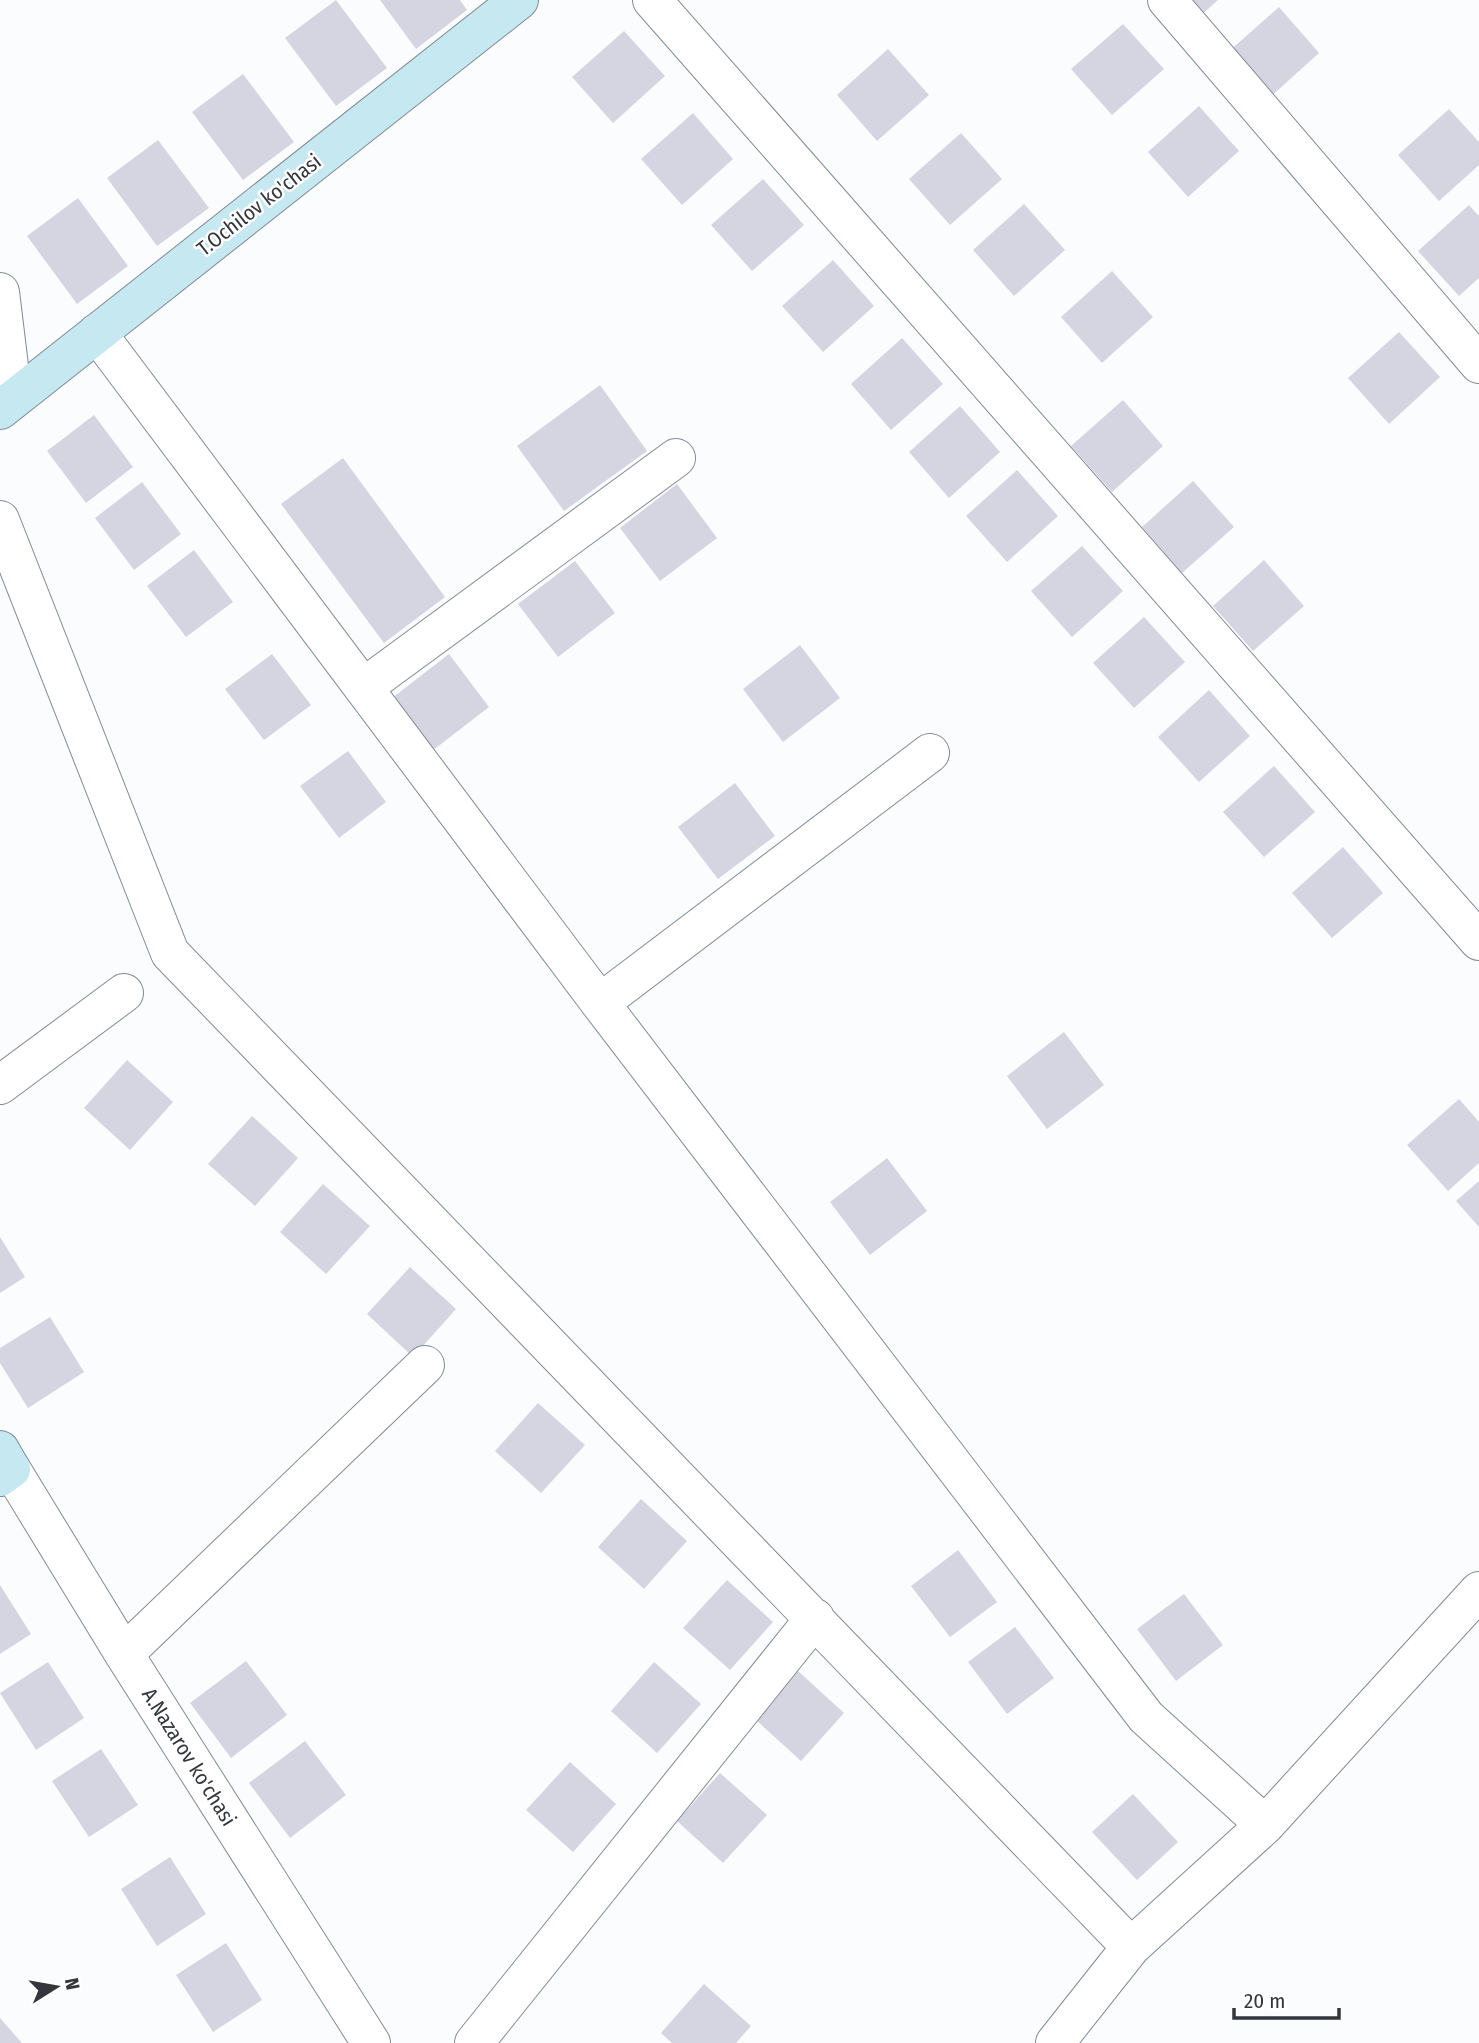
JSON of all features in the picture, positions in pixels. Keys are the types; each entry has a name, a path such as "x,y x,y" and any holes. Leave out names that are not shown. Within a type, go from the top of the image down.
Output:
{"main road":[{"name":"T.Ochilov ko'chasi","path":"6,404 519,0"}],"street":[{"path":"652,0 1479,941"},
{"path":"1167,0 1479,364"},
{"path":"0,292 6,404"},
{"path":"97,333 600,1003 1146,1717 1265,1825"},
{"path":"364,687 676,458"},
{"path":"0,520 170,953 1131,1947"},
{"path":"600,1003 930,753"},
{"path":"0,1085 124,993"},
{"path":"124,1654 425,1365"},
{"name":"A.Nazarov ko'chasi","path":"4,1465 371,2043"},
{"path":"1055,2043 1131,1947 1265,1825 1479,1591"},
{"path":"474,2043 815,1618"}],"building":[{"path":"336,0 387,68 336,106 285,38"},
{"path":"380,0 460,0 467,10 416,49"},
{"path":"1182,0 1218,0 1198,18"},
{"path":"1279,7 1319,53 1268,99 1227,53"},
{"path":"1123,24 1164,69 1112,115 1071,69"},
{"path":"624,31 665,76 613,123 572,77"},
{"path":"888,49 929,95 877,141 837,95"},
{"path":"243,74 294,142 243,180 192,112"},
{"path":"1199,106 1239,151 1188,197 1148,152"},
{"path":"1449,109 1479,142 1479,165 1439,201 1398,155"},
{"path":"693,113 733,159 682,205 641,159"},
{"path":"961,133 1002,179 950,225 909,179"},
{"path":"158,140 209,208 157,246 107,178"},
{"path":"763,179 804,225 752,271 711,225"},
{"path":"78,198 128,266 77,304 27,236"},
{"path":"1024,204 1065,250 1014,296 973,250"},
{"path":"1469,205 1479,216 1479,278 1459,296 1418,251"},
{"path":"833,260 874,306 823,352 782,306"},
{"path":"1112,271 1153,317 1102,363 1061,317"},
{"path":"1399,332 1440,377 1389,424 1348,378"},
{"path":"902,338 943,384 891,430 851,384"},
{"path":"600,385 647,451 564,511 517,446"},
{"path":"1123,400 1163,446 1112,492 1071,446"},
{"path":"960,406 1000,452 949,498 909,452"},
{"path":"94,415 133,467 86,503 47,451"},
{"path":"343,458 445,597 384,643 281,504"},
{"path":"1017,470 1058,516 1007,562 966,516"},
{"path":"1193,481 1234,527 1182,573 1142,527"},
{"path":"142,482 181,534 134,570 95,518"},
{"path":"677,484 717,538 660,581 620,528"},
{"path":"1082,546 1123,591 1072,637 1031,591"},
{"path":"194,550 233,602 186,637 147,586"},
{"path":"1264,560 1304,606 1253,651 1213,606"},
{"path":"575,561 615,613 558,657 518,604"},
{"path":"1144,617 1185,662 1134,708 1093,663"},
{"path":"800,645 840,698 783,742 743,689"},
{"path":"272,654 311,705 264,740 225,689"},
{"path":"449,654 489,707 432,751 392,698"},
{"path":"1209,690 1250,736 1199,782 1158,737"},
{"path":"348,751 386,802 339,838 300,786"},
{"path":"1274,766 1315,812 1264,857 1223,812"},
{"path":"735,783 775,836 718,879 678,827"},
{"path":"1343,847 1383,893 1332,938 1292,893"},
{"path":"1064,1032 1104,1085 1047,1129 1007,1076"},
{"path":"127,1060 173,1102 130,1150 84,1108"},
{"path":"1459,1099 1479,1122 1479,1163 1448,1191 1407,1145"},
{"path":"252,1116 298,1158 255,1206 208,1164"},
{"path":"887,1158 927,1211 870,1255 830,1202"},
{"path":"1479,1181 1479,1227 1456,1201"},
{"path":"323,1184 370,1226 326,1274 280,1232"},
{"path":"0,1237 25,1277 0,1293"},
{"path":"410,1267 456,1309 413,1357 367,1314"},
{"path":"50,1317 84,1372 28,1408 0,1363 0,1348"},
{"path":"538,1403 585,1445 541,1493 495,1451"},
{"path":"641,1499 687,1541 644,1589 598,1547"},
{"path":"958,1550 997,1602 950,1637 911,1586"},
{"path":"727,1580 773,1622 730,1670 683,1628"},
{"path":"0,1585 31,1634 0,1654"},
{"path":"1184,1594 1223,1645 1176,1681 1137,1629"},
{"path":"1015,1627 1054,1678 1007,1714 968,1662"},
{"path":"246,1661 287,1715 231,1758 190,1703"},
{"path":"48,1662 84,1718 36,1750 0,1693"},
{"path":"654,1662 701,1704 657,1753 611,1711"},
{"path":"798,1671 844,1713 801,1761 755,1719"},
{"path":"305,1741 346,1795 290,1838 249,1783"},
{"path":"101,1749 138,1805 89,1837 52,1781"},
{"path":"570,1762 616,1804 573,1852 526,1810"},
{"path":"720,1773 767,1815 723,1863 677,1821"},
{"path":"1133,1794 1178,1842 1137,1880 1092,1832"},
{"path":"170,1857 206,1914 157,1946 121,1889"},
{"path":"226,1943 262,2000 213,2032 176,1975"},
{"path":"704,1984 751,2026 736,2043 672,2043 661,2033"},
{"path":"0,2018 22,2043 0,2043"}]}
